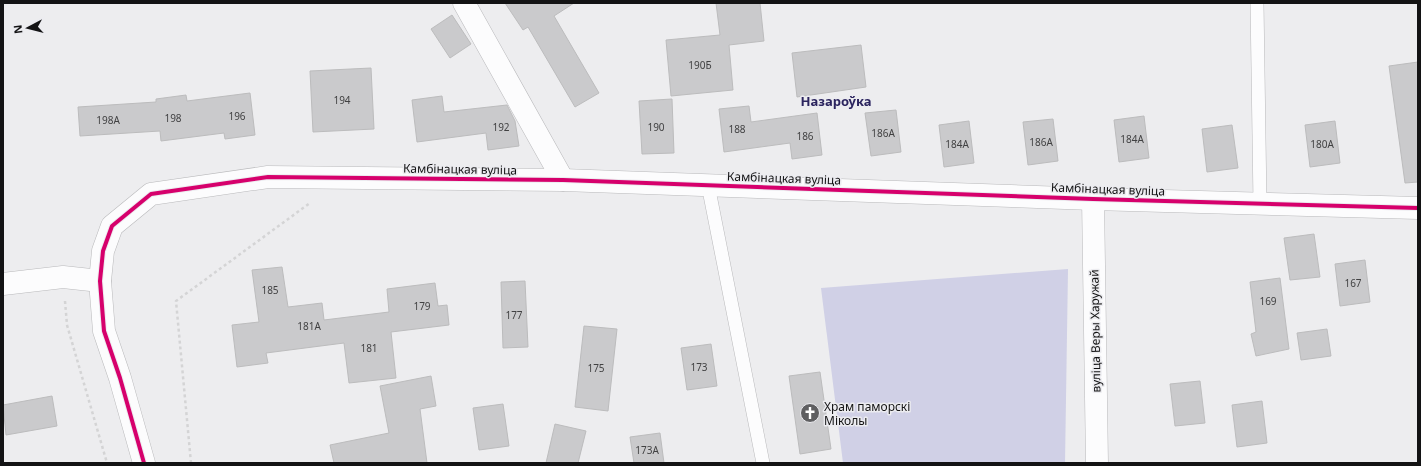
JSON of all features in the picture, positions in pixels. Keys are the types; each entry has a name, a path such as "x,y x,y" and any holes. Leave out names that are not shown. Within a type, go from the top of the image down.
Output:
{"street":[{"path":"464,3 563,180"},
{"name":"Камбінацкая вуліца","path":"100,281 103,251 112,226 150,194 268,177 563,180 1093,199 1418,208"},
{"name":"вуліца Веры Харужай","path":"1093,199 1097,463"},
{"path":"3,284 63,277 100,281 104,331 120,378 144,463"}],"lane":[{"path":"1257,3 1260,204"},
{"path":"708,185 763,463"}],"path":[{"path":"190,463 176,301 313,200"},
{"path":"63,277 67,325 107,463"}],"shaded area":[{"path":"1068,269 1065,463 843,463 821,288"}],"building":[{"path":"505,3 574,3 554,16 599,93 575,107 528,27 523,30"},
{"path":"716,3 760,3 764,41 729,45 733,90 671,96 666,40 720,35"},
{"path":"452,15 471,44 450,58 431,29"},
{"path":"861,45 866,87 797,97 792,53"},
{"path":"1418,62 1418,182 1405,183 1389,66"},
{"path":"371,68 374,129 313,132 310,71"},
{"path":"250,93 255,135 225,139 224,133 161,141 160,131 80,136 78,107 156,102 156,99 186,95 187,101"},
{"path":"442,96 444,112 507,105 515,121 519,146 488,150 486,133 417,142 412,100"},
{"path":"672,99 674,153 642,154 639,101"},
{"path":"749,106 751,122 817,113 822,155 792,159 790,143 724,152 719,109"},
{"path":"896,110 901,152 871,156 865,113"},
{"path":"1144,116 1149,158 1119,162 1114,120"},
{"path":"1053,119 1058,161 1028,165 1023,122"},
{"path":"969,121 974,163 944,167 939,125"},
{"path":"1335,121 1340,163 1310,167 1305,125"},
{"path":"1232,125 1238,168 1207,172 1202,129"},
{"path":"1314,234 1320,277 1290,280 1284,238"},
{"path":"1365,260 1370,302 1340,306 1335,264"},
{"path":"282,267 288,307 322,303 324,320 389,312 387,289 435,283 438,306 447,305 449,325 391,332 396,378 349,383 344,343 266,353 268,363 237,367 232,325 259,322 252,270"},
{"path":"1280,278 1289,349 1256,356 1251,334 1256,332 1250,282"},
{"path":"525,281 528,347 503,348 501,282"},
{"path":"584,326 617,329 608,411 575,407"},
{"path":"1327,329 1331,356 1301,360 1297,333"},
{"path":"711,344 717,386 687,390 681,348"},
{"name":"Храм паморскі Міколы","path":"820,372 831,449 800,454 789,376"},
{"path":"431,376 436,406 420,409 427,463 334,463 330,445 389,433 380,386"},
{"path":"1200,381 1205,423 1175,426 1170,384"},
{"path":"52,396 57,426 6,435 3,405"},
{"path":"1262,401 1267,443 1237,447 1232,405"},
{"path":"503,404 509,446 479,450 473,408"},
{"path":"555,424 586,431 578,463 546,463"},
{"path":"660,433 664,463 634,463 630,437"}],"cycle path":[{"path":"144,463 120,378 104,331 100,281 103,251 112,226 151,194 268,177 563,180 1093,199 1418,208"}],"place":[{"name":"Храм паморскі Міколы","path":"810,413"}],"district":[{"name":"Назароўка","path":"836,101"}]}
